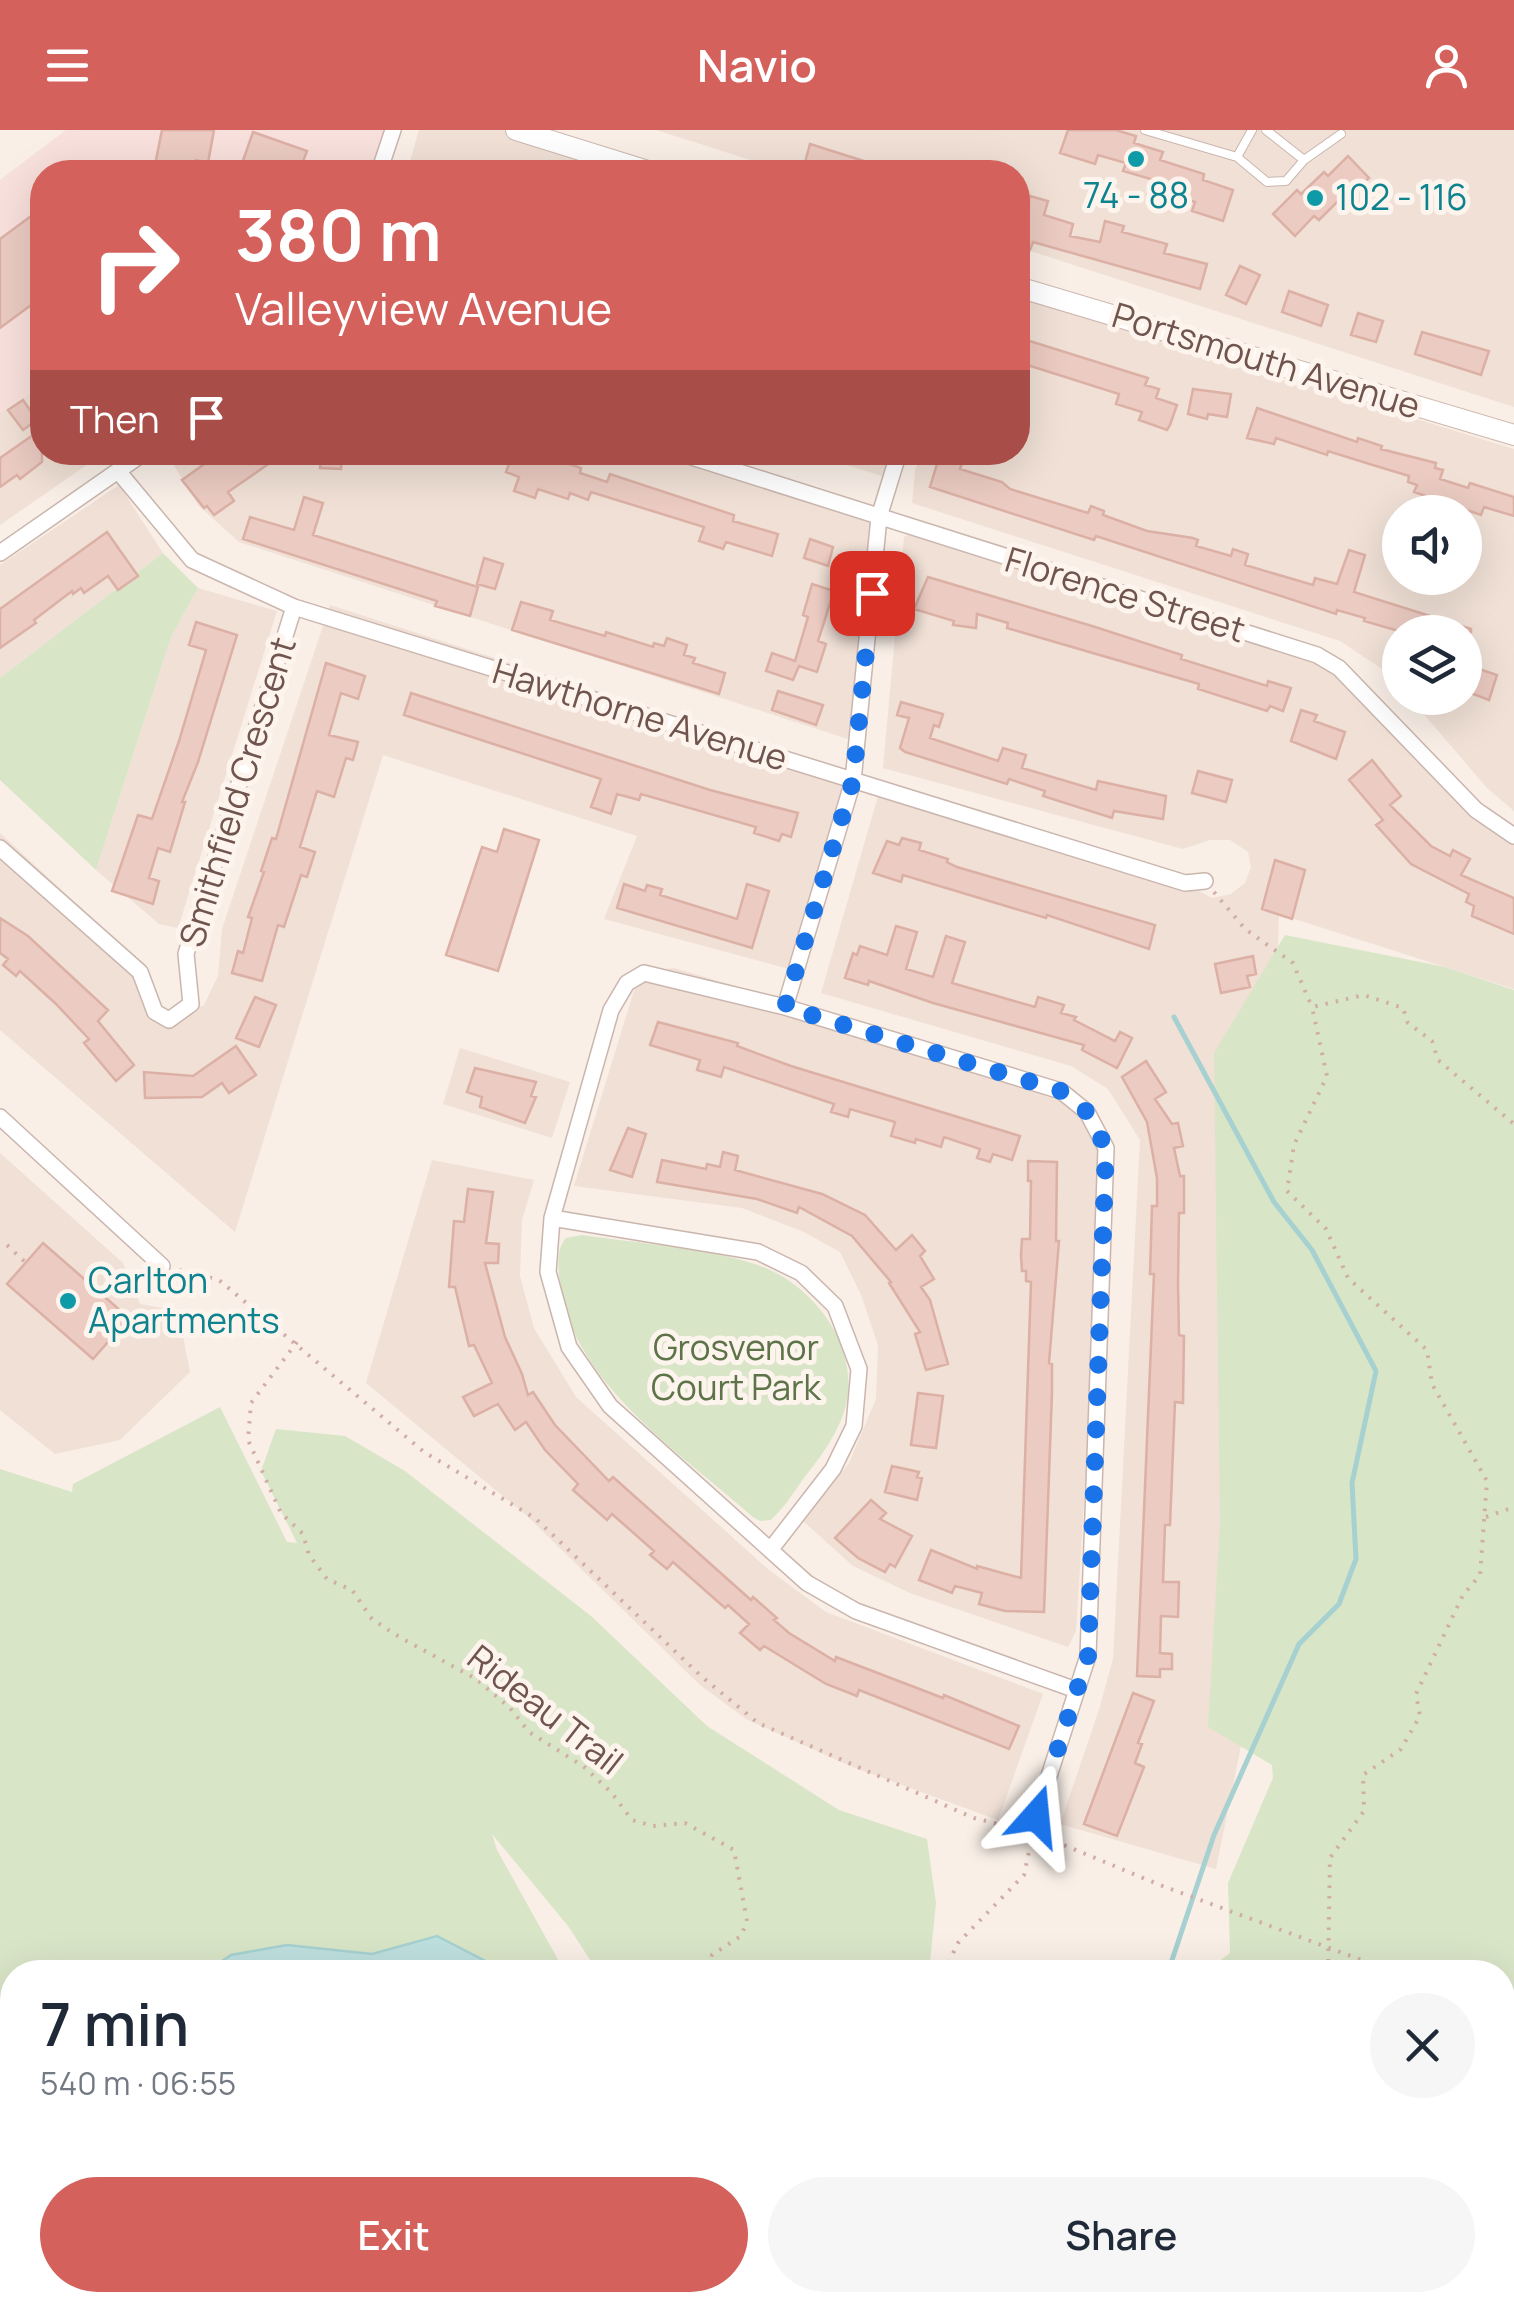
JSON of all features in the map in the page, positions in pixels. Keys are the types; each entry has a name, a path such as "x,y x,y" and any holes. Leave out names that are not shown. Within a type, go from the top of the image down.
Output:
{"main road":[{"path":"516,130 612,160"},
{"name":"Portsmouth Avenue","path":"1030,291 1514,435"}],"street":[{"path":"382,160 393,130"},
{"path":"0,553 126,465"},
{"name":"Florence Street","path":"716,465 1317,655 1339,668 1476,810 1514,836"},
{"path":"785,1007 853,781 879,518 895,465"},
{"name":"Hawthorne Avenue","path":"118,471 192,560 294,606 1185,883 1205,881"},
{"name":"Smithfield Crescent","path":"0,848 140,972 155,1012 169,1020 191,1004 186,954 294,606"},
{"path":"1035,1824 1088,1656 1106,1148 1087,1112 1061,1091 785,1007 644,973 628,982 612,1010 552,1218 548,1272 569,1347 610,1406 807,1583 856,1611 1076,1690"},
{"path":"0,1118 162,1266"},
{"path":"552,1218 758,1252 801,1272 835,1306 859,1369 854,1426 833,1469 771,1549"}],"lane":[{"path":"1145,130 1238,157 1267,182 1286,181 1304,160 1340,134"},
{"path":"1238,157 1252,130"},
{"path":"1266,130 1304,160"}],"path":[{"path":"1205,881 1245,930 1292,963 1312,1007 1327,1076 1294,1145 1287,1191 1326,1229 1348,1278 1427,1350 1432,1384 1486,1480 1480,1575 1464,1594 1416,1694 1420,1716 1401,1749 1363,1775 1364,1811 1330,1858 1328,1960"},
{"path":"1312,1007 1364,994 1403,1008 1408,1023 1432,1041 1438,1060 1514,1124"},
{"path":"7,1245 26,1263"},
{"path":"162,1266 219,1280 424,1452 536,1518 701,1676 758,1723 974,1818 1035,1824 1160,1885 1362,1960"},
{"name":"Rideau Trail","path":"297,1342 251,1403 248,1440 281,1513 303,1534 308,1555 328,1579 352,1590 372,1619 476,1679 510,1708 529,1732 583,1766 611,1792 632,1820 653,1826 685,1823 734,1850 747,1921 742,1936 712,1955 711,1960"},
{"path":"1484,1518 1514,1507"},
{"path":"950,1960 958,1942 1024,1874 1035,1824"}],"shaded area":[{"path":"66,130 384,130 374,160 30,160 30,393 0,413 0,180"},
{"path":"419,130 512,130 606,160 410,160"},
{"path":"656,130 1514,130 1514,407 1030,251 1030,160 750,160"},
{"path":"1030,300 1514,449 1514,811 1487,788 1425,715 1482,715 1482,615 1382,615 1382,669 1340,641 912,503 917,465 1030,465"},
{"path":"30,393 30,465 87,465 0,525 0,413"},
{"path":"173,465 744,465 870,507 881,526 851,740 239,542 199,506"},
{"path":"847,465 892,465 888,478"},
{"path":"119,485 163,553 0,678 0,565"},
{"path":"911,534 1325,664 1514,839 1514,989 1279,914 1252,1692 1216,1869 1060,1824 1113,1659 1140,1140 1108,1089 1071,1066 821,993 880,789 1167,874 1212,898 1231,894 1245,883 1251,867 1248,852 1230,840 1210,840 1183,849 883,768 904,537"},
{"path":"198,588 277,611 178,928 159,924 96,870 171,637"},
{"path":"330,605 824,764 842,772 845,792 793,970 604,919 637,836 383,755 235,1232 0,1030 0,833 147,969 157,1008 177,1017 204,1005 218,976 222,929"},
{"path":"674,968 1074,1089 1099,1120 1105,1164 1076,1631 1068,1647 910,1593 853,1566 803,1521 849,1463 876,1399 878,1345 862,1297 840,1252 804,1232 742,1208 574,1186 636,984 651,971"},
{"path":"460,1048 570,1082 552,1138 443,1104"},
{"path":"0,1153 123,1263 140,1304 178,1311 190,1372 120,1440 55,1454 0,1410"},
{"path":"432,1160 534,1180 522,1220 520,1276 534,1328 576,1397 769,1570 826,1612 1043,1694 998,1820 850,1766 746,1719 700,1685 527,1516 366,1383"}],"green space":[{"path":"163,553 198,588 171,637 96,870 0,780 0,678"},
{"path":"1285,935 1445,967 1514,990 1514,1960 1221,1960 1230,1953 1228,1883 1273,1778 1272,1765 1208,1727 1220,1522 1214,1053"},
{"name":"Grosvenor Court Park","path":"582,1235 704,1252 751,1263 790,1281 823,1313 844,1353 847,1397 829,1443 771,1520 753,1517 662,1440 604,1380 582,1348 566,1313 558,1265 566,1238"},
{"path":"220,1407 287,1542 297,1543 261,1471 276,1429 345,1436 405,1471 591,1616 707,1726 839,1810 927,1839 936,1903 930,1960 590,1960 568,1926 492,1834 497,1850 558,1960 483,1960 437,1936 372,1954 287,1945 231,1955 224,1960 0,1960 0,1469 72,1492 73,1484"}],"water":[{"path":"437,1936 483,1960 224,1960 231,1955 287,1945 372,1954"}],"building":[{"path":"162,130 214,130 209,160 156,160"},
{"path":"1068,130 1116,130 1136,136 1134,143 1163,152 1160,160 1204,174 1203,180 1233,190 1223,221 1192,211 1195,202 1165,192 1168,184 1123,171 1126,163 1098,155 1095,164 1060,153"},
{"path":"253,132 307,151 304,160 243,160"},
{"path":"810,144 861,160 806,160"},
{"name":"102 - 116","path":"1348,156 1369,178 1319,220 1314,216 1295,236 1273,214 1297,190 1301,194 1324,172 1328,176"},
{"path":"1030,196 1048,201 1044,215 1073,224 1070,236 1100,242 1105,221 1124,226 1122,232 1167,244 1164,253 1207,264 1200,289 1033,242 1030,250"},
{"path":"30,217 30,306 0,328 0,239"},
{"path":"1240,266 1260,275 1246,304 1226,295"},
{"path":"1289,291 1328,305 1321,326 1282,312"},
{"path":"1358,313 1383,321 1376,342 1351,335"},
{"path":"1422,332 1489,351 1481,375 1415,354"},
{"path":"1030,341 1148,378 1145,385 1159,389 1156,398 1177,405 1167,430 1139,420 1142,412 1116,404 1119,394 1030,366"},
{"path":"1193,389 1231,394 1227,417 1208,414 1207,419 1188,414"},
{"path":"23,400 30,410 30,425 23,430 8,410"},
{"path":"1257,408 1357,442 1358,438 1382,446 1381,449 1436,463 1435,468 1443,470 1440,479 1468,488 1470,483 1514,497 1514,516 1484,507 1482,512 1482,495 1423,495 1414,492 1417,485 1408,482 1409,476 1276,438 1274,444 1247,438"},
{"path":"30,437 30,465 38,465 20,479 17,475 0,487 0,458"},
{"path":"203,465 267,465 228,492 234,501 214,515 182,480"},
{"path":"320,465 341,465 341,469 320,468"},
{"path":"509,465 573,465 581,468 580,473 607,482 610,474 734,515 733,521 778,534 772,556 726,542 723,549 699,541 704,527 591,492 588,500 570,493 568,499 538,489 535,498 514,491 519,477 506,472"},
{"path":"937,465 962,465 960,469 1002,482 1010,489 1088,513 1091,506 1104,511 1103,515 1147,531 1193,538 1198,540 1196,546 1231,556 1233,549 1248,554 1245,565 1313,585 1315,578 1337,584 1349,550 1365,555 1354,592 1427,615 1382,615 1382,626 1096,536 1094,540 930,487"},
{"path":"304,497 323,503 313,535 478,587 470,616 435,606 437,601 243,539 250,517 294,530"},
{"path":"107,532 138,576 118,590 108,576 84,593 81,588 73,594 72,591 0,648 0,609"},
{"path":"810,539 833,547 828,566 804,558"},
{"path":"484,558 503,564 495,589 477,584"},
{"path":"928,577 1092,626 1267,686 1268,681 1291,688 1283,711 1270,706 1267,711 1198,689 1199,684 1007,628 1008,623 977,614 976,628 953,625 954,621 914,609"},
{"path":"812,584 834,591 818,641 826,644 817,672 799,666 793,680 766,671 772,653 795,661 808,617 803,615"},
{"path":"521,602 553,611 550,620 605,636 606,632 653,647 654,643 664,646 667,638 687,645 684,655 695,658 693,663 725,673 719,694 512,630"},
{"path":"196,622 237,635 182,802 170,852 158,848 149,878 159,881 153,904 112,891 138,815 152,819 179,741 206,650 189,645"},
{"path":"326,663 365,676 358,699 341,693 329,735 358,742 353,760 346,758 334,797 317,791 300,847 315,852 307,877 301,875 284,927 278,925 262,981 232,973 238,951 243,953 252,918 248,917 264,872 261,871 272,838 276,839"},
{"path":"1482,670 1497,675 1489,700 1482,697"},
{"path":"778,691 823,705 816,725 772,710"},
{"path":"411,693 710,790 798,813 791,837 782,834 779,841 754,833 756,827 641,794 639,800 617,794 611,814 591,807 601,779 404,715"},
{"path":"901,702 943,714 930,738 998,761 1003,748 1026,755 1022,768 1096,790 1098,781 1166,796 1163,819 1114,811 1112,818 1043,796 1045,791 1009,779 1007,784 905,752 900,748 909,718 897,715"},
{"path":"1301,710 1317,715 1314,721 1345,732 1336,759 1291,741"},
{"path":"1372,760 1401,796 1390,805 1431,846 1450,856 1453,850 1470,859 1461,875 1514,898 1514,934 1472,916 1474,906 1466,902 1469,894 1411,864 1376,825 1383,820 1349,780"},
{"path":"1198,771 1232,780 1226,802 1192,793"},
{"path":"504,829 539,840 498,971 446,955 482,847 497,852"},
{"path":"902,838 921,843 919,850 948,859 957,867 1155,925 1149,949 1047,915 1046,918 903,875 901,882 873,873 887,841 899,845"},
{"path":"1275,860 1305,870 1292,919 1262,909"},
{"path":"624,884 645,891 647,885 662,889 660,895 737,919 747,884 769,891 752,948 617,908"},
{"path":"0,918 28,936 108,1010 98,1021 134,1065 116,1081 84,1043 89,1039 56,1004 20,971 16,976 3,965 8,959 0,953"},
{"path":"896,926 917,932 906,969 933,977 946,936 965,942 952,983 1035,1007 1038,997 1064,1005 1061,1013 1076,1017 1074,1020 1115,1041 1120,1032 1132,1038 1117,1068 1082,1050 1084,1045 869,981 868,985 845,978 853,953 857,955 860,946 887,955"},
{"path":"1253,956 1256,974 1247,976 1250,987 1221,993 1215,964"},
{"path":"255,997 276,1005 259,1047 236,1038"},
{"path":"658,1022 738,1043 737,1046 791,1066 1020,1136 1012,1160 993,1154 990,1162 977,1158 980,1149 944,1137 941,1147 891,1136 895,1122 850,1109 848,1117 831,1112 834,1104 724,1067 721,1077 697,1070 700,1060 650,1045"},
{"path":"236,1046 256,1075 229,1093 222,1083 202,1097 145,1098 144,1072 193,1076"},
{"path":"1146,1061 1166,1092 1155,1099 1172,1124 1178,1123 1183,1146 1174,1148 1180,1176 1184,1176 1178,1283 1179,1335 1184,1336 1183,1403 1175,1402 1170,1525 1165,1525 1163,1582 1179,1582 1178,1617 1161,1616 1160,1653 1172,1654 1172,1669 1160,1669 1160,1677 1137,1676 1154,1274 1150,1274 1152,1206 1157,1206 1157,1178 1147,1122 1122,1077"},
{"path":"475,1068 536,1082 531,1096 536,1097 525,1123 480,1107 482,1097 467,1092"},
{"path":"628,1128 646,1134 632,1177 610,1170"},
{"path":"723,1152 738,1156 735,1170 822,1194 865,1215 896,1250 912,1235 925,1251 920,1256 934,1279 921,1287 930,1300 948,1364 926,1370 915,1334 920,1332 891,1282 852,1236 799,1207 797,1213 757,1199 657,1182 662,1160 706,1169 707,1164 720,1167"},
{"path":"1028,1161 1057,1162 1059,1241 1049,1363 1052,1392 1044,1612 1005,1611 979,1604 982,1593 955,1586 952,1593 919,1580 931,1550 977,1569 1021,1578 1031,1282 1026,1281 1026,1271 1022,1271 1021,1255 1022,1239 1030,1239"},
{"path":"468,1189 493,1192 486,1243 499,1244 498,1263 485,1263 505,1337 528,1395 533,1392 555,1425 609,1481 613,1477 751,1600 753,1597 777,1618 774,1620 789,1633 835,1661 836,1657 943,1698 944,1695 1019,1726 1009,1749 859,1690 857,1696 826,1684 764,1646 760,1650 740,1633 749,1624 728,1605 725,1608 673,1562 667,1569 650,1555 654,1551 612,1514 607,1520 573,1490 578,1484 545,1450 526,1422 515,1430 498,1404 474,1416 463,1397 492,1383 474,1345 469,1346 455,1287 449,1287 454,1221 464,1222"},
{"name":"Carlton Apartments","path":"43,1243 129,1318 93,1359 7,1284"},
{"path":"918,1393 943,1396 936,1448 911,1445"},
{"path":"892,1466 919,1472 917,1477 922,1478 917,1500 885,1492"},
{"path":"871,1500 886,1513 880,1519 912,1536 895,1567 890,1564 885,1572 858,1558 835,1538"},
{"path":"1133,1693 1154,1701 1138,1743 1142,1744 1135,1763 1144,1767 1117,1836 1084,1824"}],"waterway":[{"path":"1172,1960 1214,1835 1299,1644 1339,1604 1356,1559 1352,1483 1376,1371 1312,1250 1274,1202 1174,1017"}],"place":[{"name":"74 - 88","path":"1136,159"},
{"name":"102 - 116","path":"1315,198"},
{"name":"Carlton Apartments","path":"68,1301"}],"route":[{"path":"872,593 853,781 785,1007 1061,1091 1087,1112 1106,1148 1088,1656 1036,1816"}]}
